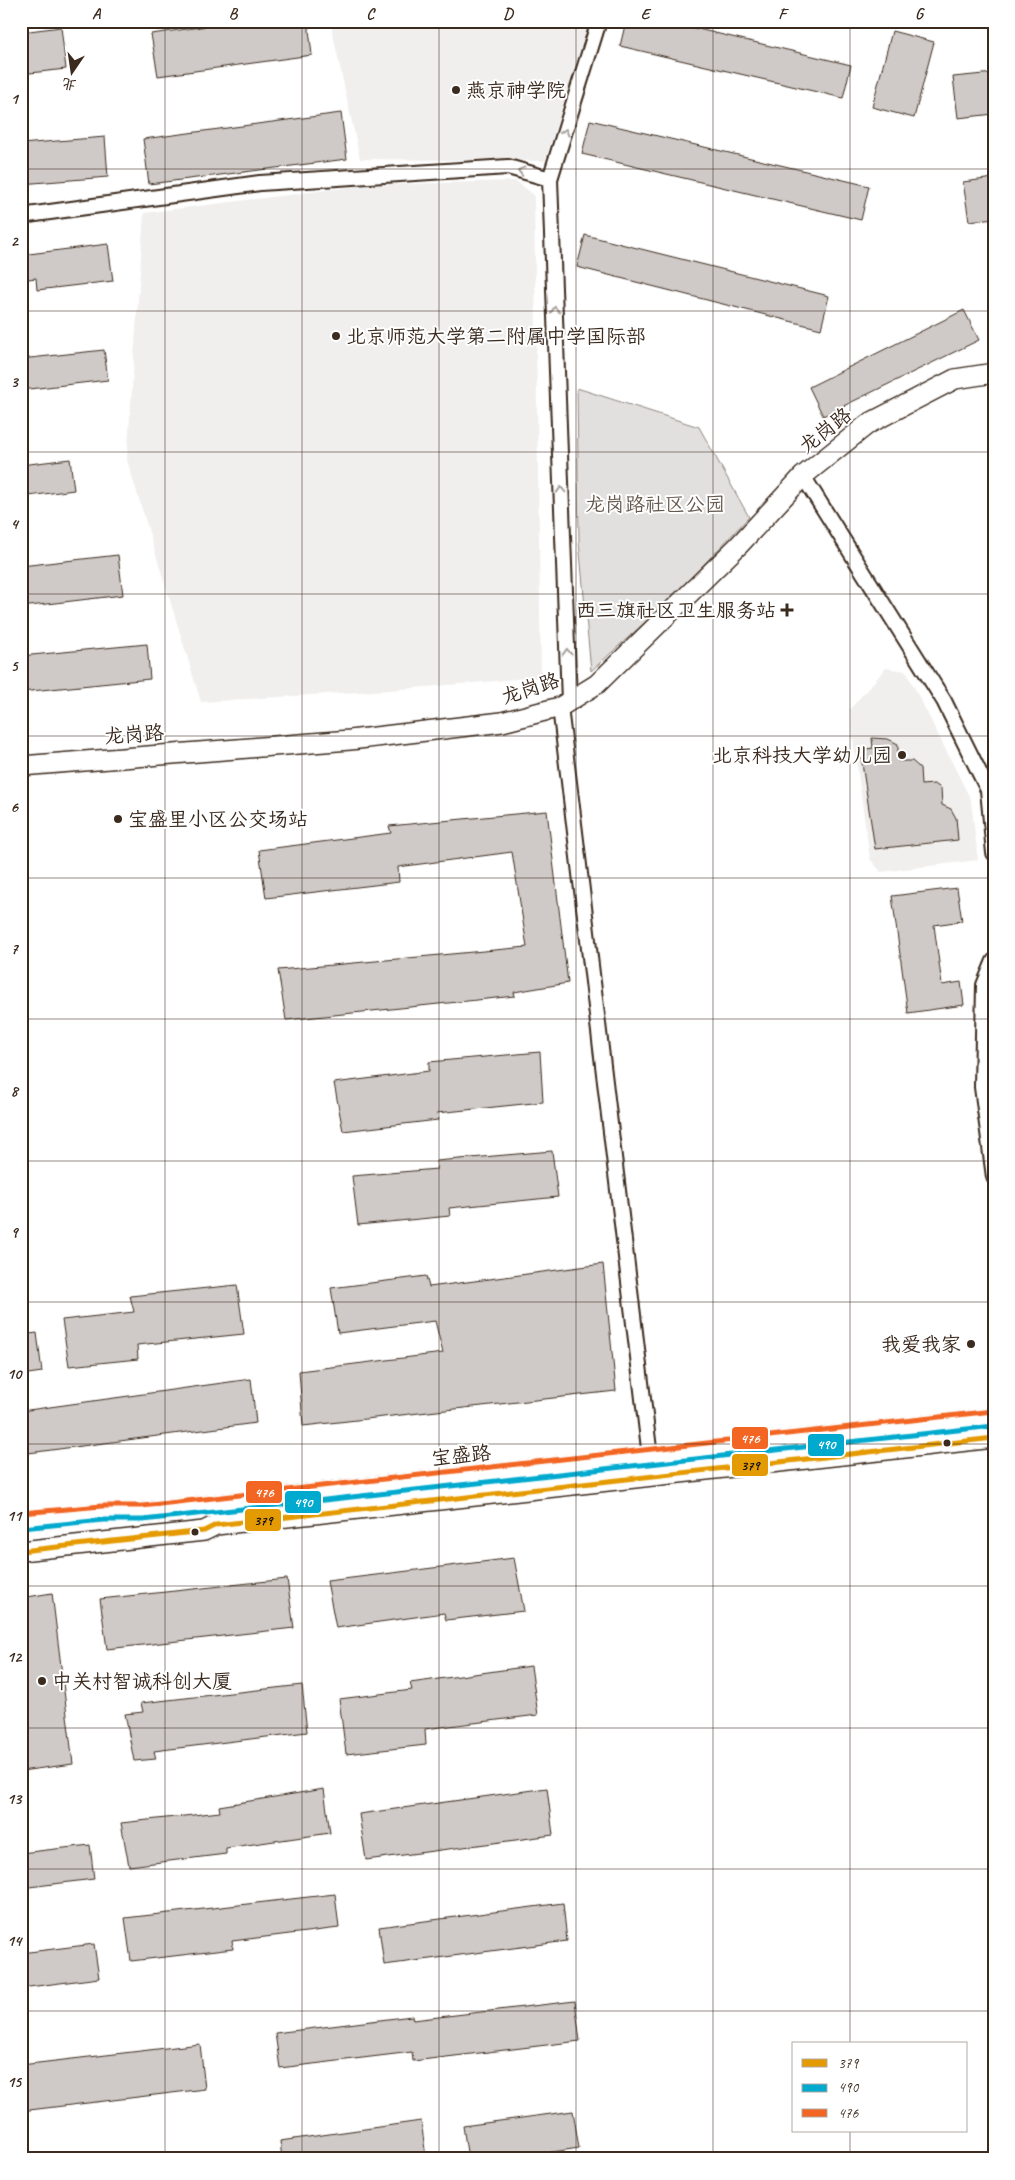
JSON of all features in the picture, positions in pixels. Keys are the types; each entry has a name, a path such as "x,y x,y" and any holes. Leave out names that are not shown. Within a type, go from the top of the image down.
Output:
{"street":[{"path":"599,21 550,178 564,704 650,1457"},
{"path":"21,216 260,183 508,167 550,178"},
{"name":"龙岗路","path":"21,766 350,740 502,722 564,704 597,684 738,545 803,476 868,424 955,379 994,373"},
{"path":"803,476 944,701 988,790 994,853"},
{"path":"994,961 984,985 982,1087 994,1177"},
{"name":"宝盛路","path":"21,1521 103,1513 142,1513 994,1418"},
{"path":"21,1551 204,1531 216,1525 994,1438"}],"shaded area":[{"name":"燕京神学院","path":"330,21 589,21 545,161 360,159"},
{"name":"北京师范大学第二附属中学国际部","path":"516,181 534,195 541,677 390,690 201,702 127,460 144,213 366,185"},
{"name":"北京科技大学幼儿园","path":"886,668 906,671 971,800 978,860 881,872 870,859 849,710"}],"green space":[{"name":"龙岗路社区公园","path":"577,388 699,427 749,517 673,597 591,671 579,542"}],"building":[{"path":"243,21 308,21 312,55 158,76 151,34"},
{"path":"626,21 664,21 851,65 843,98 620,46"},
{"path":"61,27 66,69 21,74 21,32"},
{"path":"892,31 934,42 914,118 872,107"},
{"path":"994,73 994,114 958,118 953,77"},
{"path":"341,113 347,159 149,184 143,139"},
{"path":"590,120 869,186 861,220 582,154"},
{"path":"105,137 108,177 21,184 21,144"},
{"path":"994,178 994,218 969,221 963,182"},
{"path":"585,235 829,296 821,329 577,267"},
{"path":"108,244 113,281 37,290 36,278 21,280 21,255"},
{"path":"964,310 979,340 823,416 809,387"},
{"path":"104,350 108,380 21,390 21,359"},
{"path":"70,459 74,490 21,497 21,465"},
{"path":"118,555 123,595 21,607 21,566"},
{"path":"147,644 150,679 21,692 21,656"},
{"path":"872,738 888,739 898,744 898,761 912,761 920,768 921,785 934,784 941,788 942,805 951,809 956,818 958,840 875,849 860,750 873,748"},
{"path":"547,811 568,983 514,992 515,996 286,1020 278,970 527,947 512,852 398,867 399,882 266,898 259,850 391,833 389,826"},
{"path":"957,888 962,921 934,925 942,985 961,982 964,1005 908,1013 892,896"},
{"path":"540,1052 543,1102 437,1113 438,1120 343,1131 334,1083 429,1071 429,1062"},
{"path":"552,1151 558,1197 449,1208 450,1216 358,1225 352,1176 437,1169 436,1161"},
{"path":"603,1264 616,1391 303,1426 299,1371 443,1353 435,1321 338,1333 331,1288 426,1276 429,1287"},
{"path":"237,1285 244,1334 137,1345 138,1359 69,1366 62,1320 134,1312 130,1296"},
{"path":"37,1333 42,1372 21,1375 21,1335"},
{"path":"251,1379 256,1423 21,1454 21,1411"},
{"path":"514,1558 524,1611 446,1620 444,1613 336,1628 327,1581"},
{"path":"287,1579 294,1628 107,1649 100,1599"},
{"name":"中关村智诚科创大厦","path":"52,1593 73,1764 21,1771 21,1598"},
{"path":"531,1666 538,1715 425,1729 426,1745 346,1754 339,1699 412,1690 410,1683"},
{"path":"302,1685 307,1732 154,1751 156,1759 134,1761 125,1714 143,1712 141,1703"},
{"path":"547,1788 553,1835 366,1860 359,1814"},
{"path":"324,1789 330,1833 226,1848 226,1854 129,1866 121,1823 220,1812 219,1806"},
{"path":"90,1845 94,1879 21,1888 21,1853"},
{"path":"335,1894 339,1928 232,1941 233,1949 131,1961 125,1918"},
{"path":"563,1903 567,1941 384,1965 379,1927"},
{"path":"94,1944 99,1978 21,1988 21,1953"},
{"path":"575,2001 580,2041 413,2061 412,2052 280,2068 275,2033 412,2016 413,2020"},
{"path":"200,2044 205,2089 21,2111 21,2065"},
{"path":"573,2111 579,2148 505,2159 468,2159 463,2126"},
{"path":"421,2121 426,2157 282,2159 280,2141"}],"transit line":[{"name":"476","path":"21,1513 102,1506 142,1506 993,1411"},
{"name":"490","path":"22,1528 103,1520 143,1520 994,1426"},
{"name":"379","path":"21,1551 204,1531 216,1525 994,1438"}],"place":[{"name":"燕京神学院","path":"456,90"},
{"name":"北京师范大学第二附属中学国际部","path":"336,336"},
{"name":"西三旗社区卫生服务站","path":"787,610"},
{"name":"北京科技大学幼儿园","path":"902,755"},
{"name":"宝盛里小区公交场站","path":"118,819"},
{"name":"我爱我家","path":"971,1344"},
{"name":"中关村智诚科创大厦","path":"42,1681"}]}
